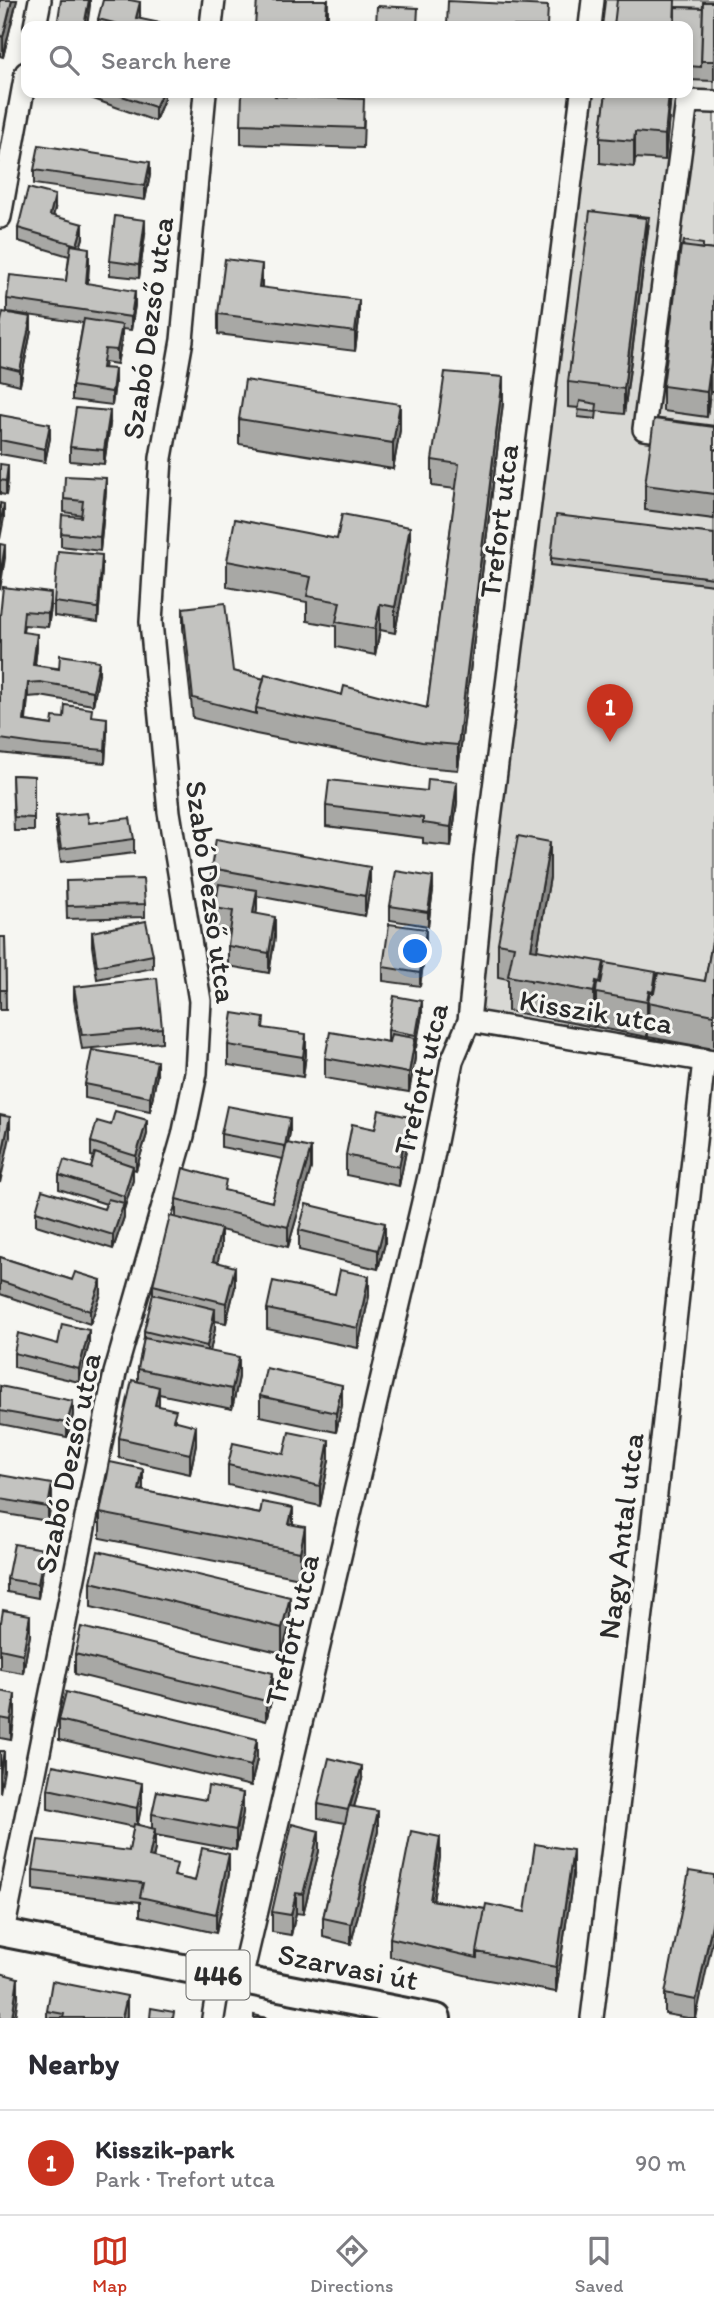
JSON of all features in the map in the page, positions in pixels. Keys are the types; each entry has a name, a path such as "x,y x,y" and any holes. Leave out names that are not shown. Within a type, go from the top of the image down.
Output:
{"main road":[{"name":"Szarvasi út","path":"1,1932 437,2018"}],"street":[{"path":"36,21 40,0"},
{"path":"212,21 214,0"},
{"path":"591,21 593,0"},
{"path":"0,217 21,98"},
{"name":"Szabó Dezső utca","path":"1,1932 115,1373 183,1136 196,1073 200,1001 169,811 151,622 161,458 182,340 205,98"},
{"name":"Trefort utca","path":"213,2018 231,1977 430,1172 452,1061 469,1021 485,859 581,98"},
{"path":"714,102 687,101 644,429 714,438"},
{"name":"Kisszik utca","path":"469,1021 709,1061"},
{"name":"Nagy Antal utca","path":"592,2018 709,1061"}],"shaded area":[{"path":"598,0 714,0 714,1059 474,1018 586,98 693,98 693,21 596,21"}],"building":[{"path":"0,0 12,0 3,37 0,36"},
{"path":"61,0 89,0 85,21 58,21"},
{"path":"103,0 130,0 140,2 136,18 151,21 106,21 98,19"},
{"path":"257,0 327,0 325,21 255,21"},
{"path":"617,0 675,0 674,21 615,21"},
{"path":"448,1 548,6 547,21 447,21"},
{"path":"703,2 714,2 714,61 701,61"},
{"path":"377,6 418,8 417,21 376,21"},
{"path":"675,7 703,8 701,67 693,66 693,21 675,21"},
{"path":"128,98 160,98 155,107"},
{"path":"242,98 364,99 363,128 241,124"},
{"path":"605,98 669,98 665,135 635,132 634,141 600,138"},
{"path":"39,145 150,162 145,186 34,170"},
{"path":"28,188 55,195 50,215 83,224 77,245 18,228"},
{"path":"590,211 646,218 624,389 568,382"},
{"path":"629,215 649,217 646,236 646,218"},
{"path":"115,216 145,220 139,265 110,261"},
{"path":"684,241 703,244 703,249 683,246"},
{"path":"71,245 89,248 86,283 135,291 131,317 7,299 10,275 66,281"},
{"path":"681,246 714,250 714,339 707,392 663,386"},
{"path":"225,259 262,264 259,287 359,300 355,332 218,314"},
{"path":"3,312 31,317 20,371 0,366 0,326"},
{"path":"84,319 122,325 117,350 105,349 102,368 115,369 112,392 72,386"},
{"path":"714,345 714,372 710,372"},
{"path":"445,372 503,377 458,745 422,742 256,708 265,674 342,695 344,686 427,708 459,464 432,460"},
{"path":"245,380 400,404 393,443 239,419"},
{"path":"580,401 597,404 596,412 578,410"},
{"path":"76,408 110,411 104,450 70,447"},
{"path":"0,415 50,424 45,449 0,440"},
{"path":"654,419 714,427 714,494 645,485"},
{"path":"0,464 8,465 6,481 0,480"},
{"path":"65,476 106,478 100,537 61,533 62,515 81,517 83,501 64,499"},
{"path":"0,503 4,504 0,526"},
{"path":"342,514 410,527 395,607 380,604 375,629 336,622 340,602 307,596 311,577 227,561 235,519 337,539"},
{"path":"556,515 714,534 714,578 551,558"},
{"path":"0,544 5,545 0,577"},
{"path":"58,551 102,555 98,608 54,602"},
{"path":"3,587 51,593 48,613 24,611 22,632 37,634 33,665 59,669 60,655 99,661 93,691 40,682 28,683 24,721 52,725 53,717 64,718 65,705 92,709 91,716 107,718 105,750 0,739 0,616"},
{"path":"225,603 233,671 264,679 256,714 193,698 183,608"},
{"path":"12,775 34,776 34,818 14,817"},
{"path":"428,779 457,782 451,827 423,823 423,818 326,806 329,780 427,791"},
{"path":"87,813 89,823 130,818 134,839 61,849 56,816"},
{"path":"518,836 550,842 531,949 604,962 600,982 596,981 594,992 508,976 514,946 498,943"},
{"path":"216,839 370,867 365,896 211,868"},
{"path":"396,871 433,877 428,912 390,906"},
{"path":"143,879 145,904 67,906 66,881"},
{"path":"219,884 257,890 253,913 275,917 269,953 228,946 233,911 215,908"},
{"path":"146,921 153,955 97,966 92,932"},
{"path":"389,924 426,929 420,973 383,967"},
{"path":"714,931 714,1015 648,1002 650,993 654,993 658,973 705,981"},
{"path":"0,937 5,937 6,990 0,990"},
{"path":"605,963 656,972 653,992 649,991 647,1002 596,993 597,983 601,984"},
{"path":"157,978 162,1028 82,1035 74,987"},
{"path":"394,996 422,1001 416,1035 388,1030"},
{"path":"233,1013 264,1018 263,1028 306,1034 303,1057 228,1045"},
{"path":"330,1032 389,1042 391,1034 415,1038 409,1073 325,1058"},
{"path":"92,1050 157,1061 150,1097 85,1084"},
{"path":"227,1106 290,1118 285,1146 221,1134"},
{"path":"379,1110 409,1117 399,1167 346,1155 352,1124 375,1129"},
{"path":"115,1111 147,1120 136,1156 91,1142 97,1121 111,1125"},
{"path":"0,1115 10,1117 0,1164"},
{"path":"287,1143 311,1148 288,1227 176,1199 183,1168 226,1180 224,1190 272,1202"},
{"path":"95,1153 133,1166 124,1196 59,1175 64,1160 91,1168"},
{"path":"42,1190 104,1209 108,1199 124,1203 113,1235 36,1211"},
{"path":"306,1204 385,1223 378,1250 299,1230"},
{"path":"170,1216 221,1229 213,1261 235,1267 226,1303 153,1285"},
{"path":"0,1257 72,1280 75,1272 101,1280 90,1311 0,1281"},
{"path":"340,1270 369,1276 358,1328 267,1309 273,1281 335,1294"},
{"path":"153,1294 215,1309 207,1346 144,1331"},
{"path":"62,1324 89,1330 79,1369 14,1353 18,1333 58,1344"},
{"path":"144,1338 239,1357 232,1389 138,1369"},
{"path":"266,1368 342,1385 336,1413 260,1396"},
{"path":"132,1380 159,1387 155,1405 176,1410 173,1420 196,1426 190,1454 119,1438"},
{"path":"0,1386 73,1401 67,1423 0,1411"},
{"path":"289,1432 329,1440 320,1486 228,1465 233,1443 284,1454"},
{"path":"110,1462 143,1469 139,1490 260,1514 262,1502 293,1508 289,1524 305,1527 300,1552 100,1513"},
{"path":"0,1475 52,1484 48,1507 0,1499"},
{"path":"14,1544 44,1549 38,1584 7,1579"},
{"path":"98,1551 290,1597 282,1628 91,1582"},
{"path":"3,1610 30,1615 23,1654 0,1649"},
{"path":"81,1627 273,1673 266,1701 75,1654"},
{"path":"0,1691 15,1694 11,1720 0,1718"},
{"path":"66,1692 257,1739 251,1766 59,1720"},
{"path":"0,1751 4,1751 0,1773"},
{"path":"329,1758 362,1766 348,1810 318,1804"},
{"path":"53,1765 142,1783 137,1808 48,1789"},
{"path":"208,1786 243,1793 236,1830 152,1814 157,1791 206,1800"},
{"path":"349,1806 378,1811 351,1924 323,1918"},
{"path":"134,1824 155,1829 149,1857 177,1864 174,1876 195,1881 202,1848 229,1854 216,1914 140,1897 143,1883 33,1870 38,1840 129,1851"},
{"path":"292,1824 319,1831 303,1894 296,1893 291,1915 272,1912"},
{"path":"411,1831 440,1837 430,1900 485,1909 477,1958 390,1938"},
{"path":"535,1844 573,1850 556,1967 477,1952 486,1904 525,1912"},
{"path":"689,1871 714,1875 714,1915 696,2000 665,1994"},
{"path":"0,1973 18,1978 12,2018 0,2018"},
{"path":"52,1981 127,1996 122,2018 63,2018 64,2014 47,2011"},
{"path":"151,2008 174,2012 173,2018 150,2018"}],"place":[{"name":"Kisszik-park","path":"610,742"}]}
